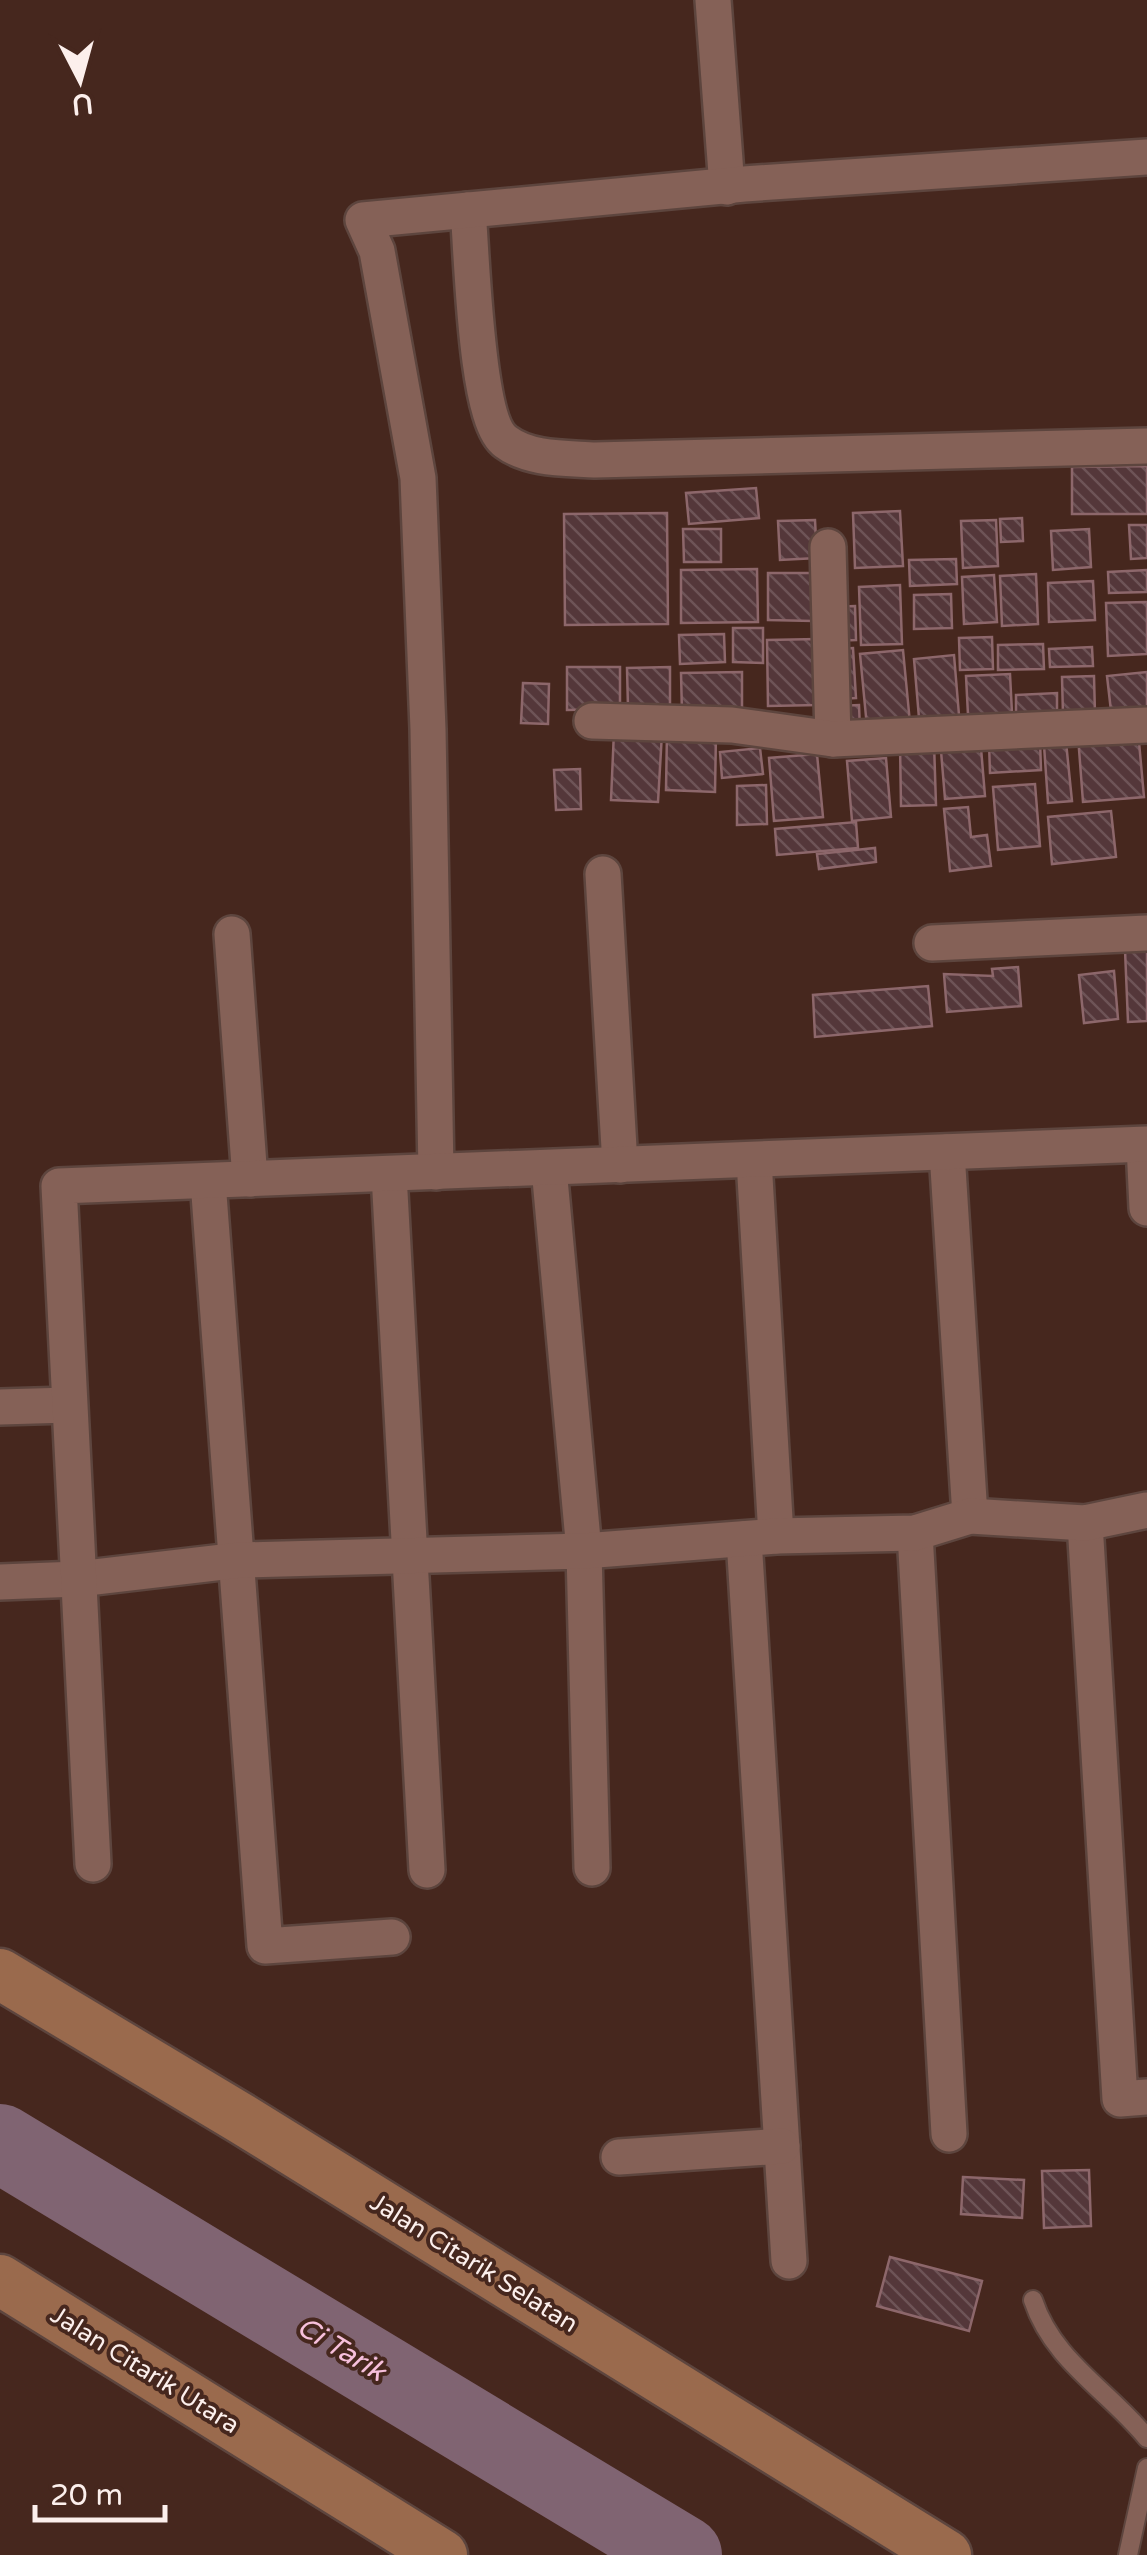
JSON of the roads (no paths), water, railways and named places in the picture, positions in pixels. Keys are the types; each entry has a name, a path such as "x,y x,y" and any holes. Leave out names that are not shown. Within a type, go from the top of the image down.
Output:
{"street":[{"path":"712,0 727,187"},
{"path":"436,1172 428,728 418,478 377,251 362,220 727,187 1147,157"},
{"path":"468,210 484,397 494,432 507,444 532,453 595,460 1147,446"},
{"path":"828,547 833,739"},
{"path":"592,721 732,725 833,739 1147,725"},
{"path":"603,874 620,1165"},
{"path":"232,934 250,1179"},
{"path":"932,944 1147,934"},
{"path":"93,1864 58,1186 1145,1144 1147,1208"},
{"path":"947,1152 970,1516"},
{"path":"754,1160 760,1538 789,2261"},
{"path":"550,1168 584,1551 592,1868"},
{"path":"389,1174 427,1870"},
{"path":"208,1180 240,1560 265,1946 392,1937"},
{"path":"0,1408 69,1405"},
{"path":"0,1582 78,1580 240,1560 584,1551 760,1538 915,1533 970,1516 1086,1523 1147,1510"},
{"path":"1086,1523 1120,2099 1147,2097"},
{"path":"915,1533 949,2134"},
{"name":"Jalan Citarik Selatan","path":"0,1974 242,2118 946,2555"},
{"path":"619,2157 782,2146"},
{"name":"Jalan Citarik Utara","path":"0,2280 442,2555"}],"lane":[{"path":"1032,2300 1042,2328 1072,2365 1147,2438"},
{"path":"1128,2555 1147,2468"}],"waterway":[{"name":"Ci Tarik","path":"0,2143 683,2555"}]}
